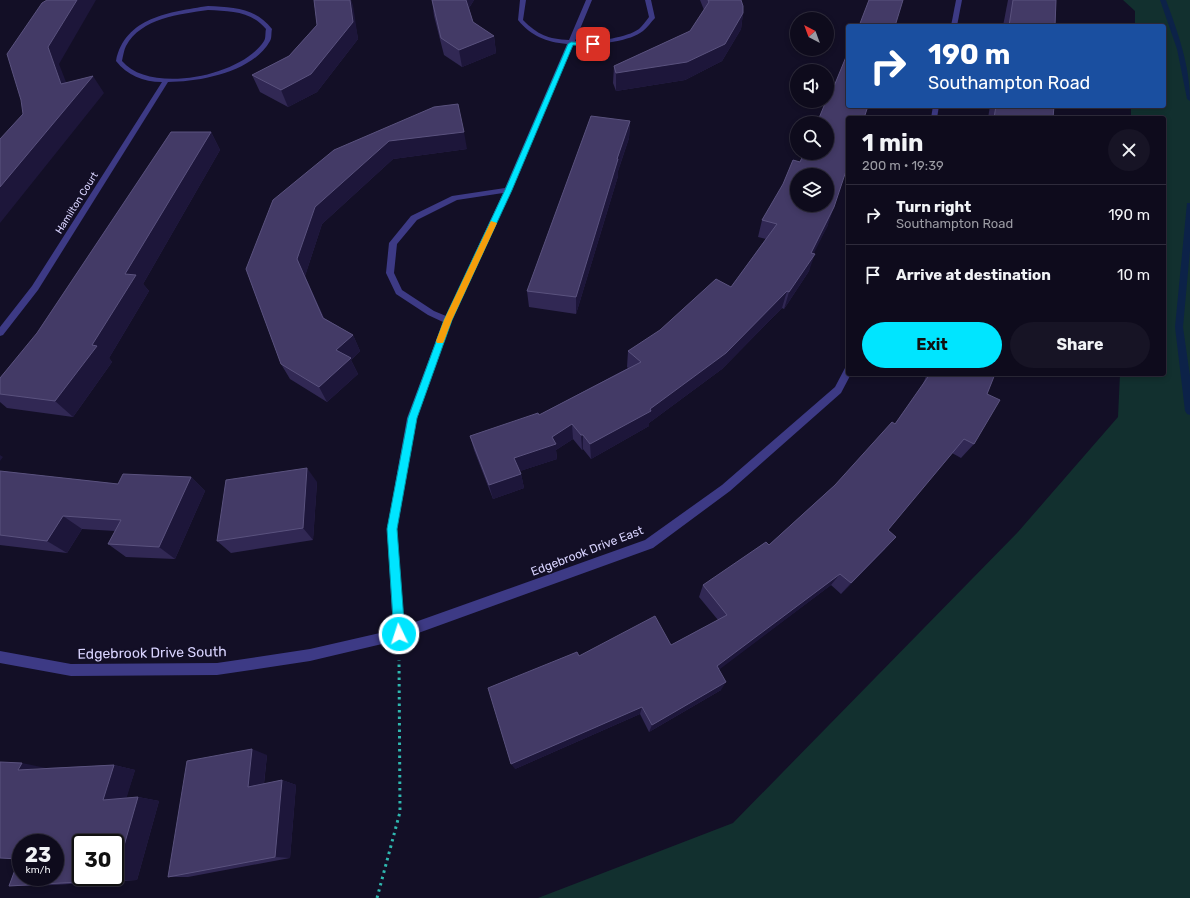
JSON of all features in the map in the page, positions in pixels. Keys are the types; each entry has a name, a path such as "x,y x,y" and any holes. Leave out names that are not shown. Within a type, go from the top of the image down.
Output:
{"street":[{"path":"523,0 518,10 520,21 531,31 548,39 571,44 593,44 615,41 634,35 646,26 653,16 652,6 648,0"},
{"path":"399,634 392,529 412,418 448,320 508,190 589,0"},
{"path":"954,24 959,0"},
{"path":"208,8 249,12 262,19 269,29 268,40 258,52 241,64 218,73 192,79 166,80 144,77 127,71 119,61 120,50 128,38 142,27 162,18 185,11 208,8"},
{"name":"Hamilton Court","path":"0,333 35,288 166,80"},
{"path":"448,320 431,314 400,292 390,273 393,243 414,218 455,198 508,190"},
{"name":"Edgebrook Drive East","path":"399,634 649,544 726,488 838,390 846,375"},
{"name":"Edgebrook Drive South","path":"0,657 71,670 217,669 310,655 399,634"}],"path":[{"path":"377,898 400,812 399,634"}],"green space":[{"path":"1123,0 1190,0 1190,898 538,898 733,823 1018,532 1118,417 1120,376 1166,376 1166,116 1131,116 1131,108 1166,108 1166,24 1135,24 1135,11"}],"building":[{"path":"47,0 77,0 48,47 61,84 93,76 0,187 0,139 23,114 21,100 7,54 42,3"},
{"path":"314,0 350,0 353,22 311,74 281,90 252,75 289,56 317,25"},
{"path":"432,0 466,0 473,22 494,36 459,50 441,38"},
{"path":"708,0 741,0 743,13 725,44 687,62 616,73 614,66 690,31 709,2"},
{"path":"869,0 903,0 896,24 860,24"},
{"path":"1013,0 1056,0 1055,24 1009,24"},
{"path":"846,57 846,108 867,108 865,116 846,116 846,171 834,207 834,168 790,168 790,212 832,212 811,253 815,254 789,292 787,291 726,353 650,409 651,411 590,444 572,424 552,437 556,444 514,458 521,474 489,485 470,436 538,413 539,415 641,362 628,351 660,330 716,279 731,287 777,224 762,220 783,184 793,160 800,162 801,160 834,160 834,116 820,116 823,108 834,108 834,86"},
{"path":"458,104 464,132 389,141 315,207 297,259 323,318 353,335 336,350 351,358 319,387 281,364 246,269 273,200 334,150 434,107"},
{"path":"996,108 1054,108 1053,116 994,116"},
{"path":"591,116 630,121 617,159 576,297 527,291"},
{"path":"171,132 211,132 125,274 136,275 92,345 97,346 55,401 0,394 0,378 37,333"},
{"path":"929,376 994,376 987,394 1000,400 974,444 964,439 888,530 896,537 851,583 840,574 717,666 726,682 652,725 642,707 511,764 488,688 577,652 579,656 655,616 671,645 727,615 703,585 766,542 769,545 835,485 892,422 895,424"},
{"path":"307,468 303,528 217,541 226,480"},
{"path":"0,471 118,484 123,474 191,477 159,547 108,544 121,520 63,516 47,541 0,535"},
{"path":"252,749 248,787 282,780 275,857 168,877 187,761"},
{"path":"0,762 22,763 18,770 114,765 103,800 138,797 124,846 124,834 72,834 72,882 64,883 64,834 12,834 12,859 0,858"},
{"path":"12,878 12,886 9,886"}],"waterway":[{"path":"1163,0 1180,49 1190,99"},
{"path":"1190,205 1179,327 1190,411"}],"slow traffic":[{"path":"440,341 448,320 493,223"}],"route":[{"path":"399,634 392,529 412,418 448,320 508,190 571,44 593,44"}]}
